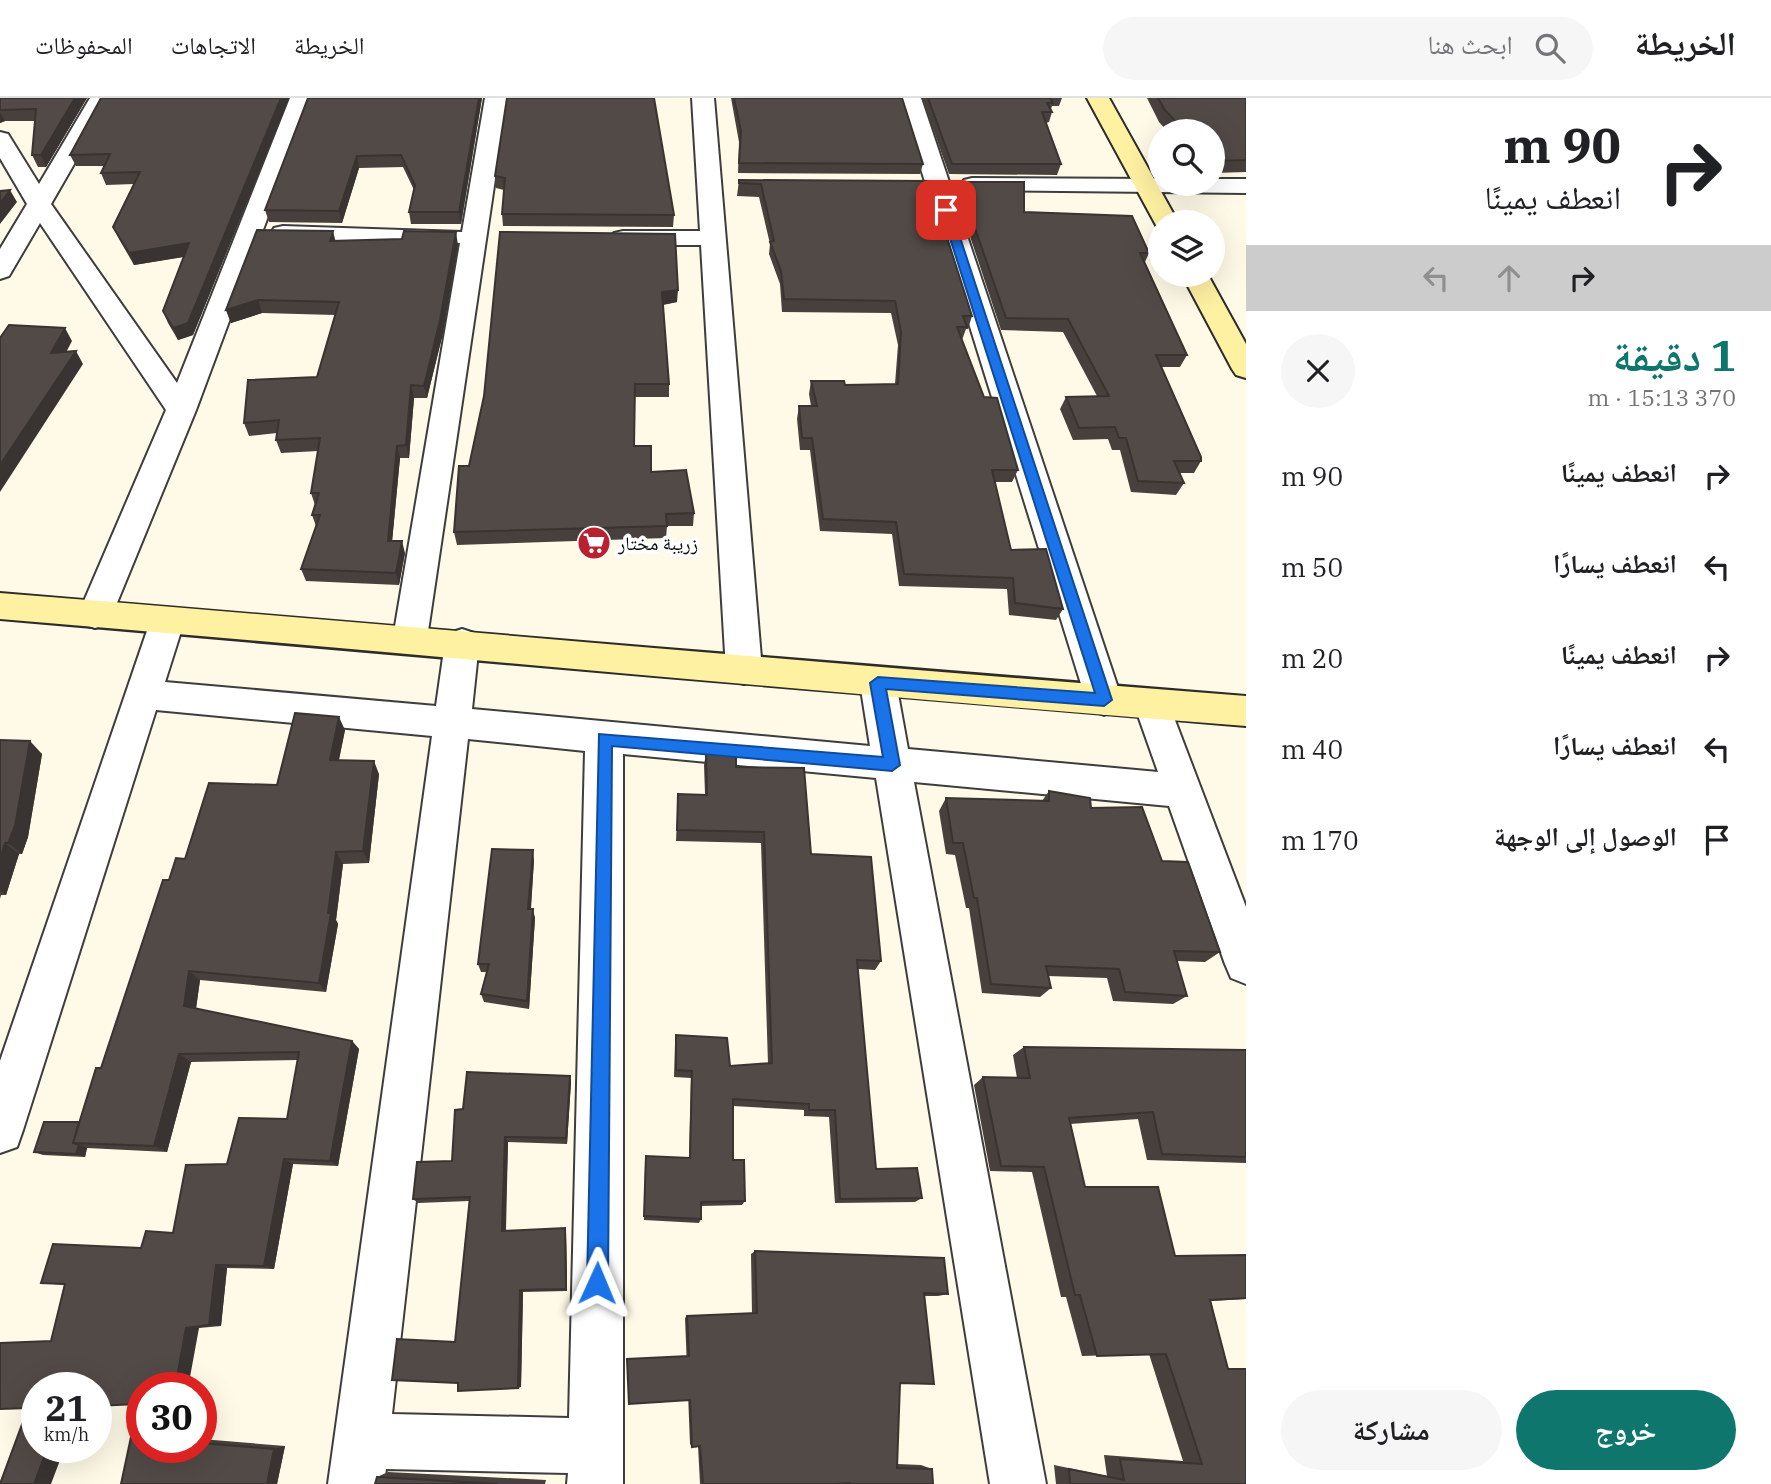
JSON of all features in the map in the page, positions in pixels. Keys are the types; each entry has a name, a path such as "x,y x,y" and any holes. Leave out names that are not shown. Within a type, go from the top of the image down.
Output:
{"street":[{"path":"0,271 101,98"},
{"path":"95,615 181,410 301,98"},
{"path":"410,638 487,237 496,98"},
{"path":"703,98 744,670"},
{"path":"910,98 924,185 1104,700"},
{"path":"1098,98 1159,210"},
{"path":"0,139 40,205 181,410"},
{"path":"710,183 737,184"},
{"path":"924,185 1246,186"},
{"path":"249,232 487,237"},
{"path":"595,238 715,238"},
{"path":"1202,287 1246,369"},
{"path":"0,607 167,622 410,638 878,683 1246,711"},
{"path":"0,1130 167,622"},
{"path":"462,643 359,1463 595,1465 604,739"},
{"path":"878,683 1018,1484"},
{"path":"143,694 1185,791"},
{"path":"1153,704 1246,964"}],"building":[{"path":"0,98 75,98 41,155 32,155 36,109 0,110"},
{"path":"101,98 281,98 188,323 173,328 163,311 189,243 129,253 113,227 140,172 101,173 110,154 70,155"},
{"path":"308,98 479,98 459,212 409,212 415,185 401,155 357,156 339,211 265,210"},
{"path":"507,98 654,98 674,215 502,214 505,178 495,176"},
{"path":"734,98 902,98 923,164 739,163 741,131"},
{"path":"928,98 1050,98 1053,103 1047,103 1052,112 1042,112 1061,164 952,164"},
{"path":"1158,98 1246,98 1246,160 1225,161 1225,119 1173,119"},
{"path":"739,180 929,181 972,316 963,316 967,327 957,327 984,397 997,398 1018,470 992,470 1011,550 1046,549 1063,609 1015,603 1013,578 904,574 896,522 823,519 812,438 802,438 799,406 817,406 811,381 844,381 845,385 898,384 901,332 895,301 784,299 781,271 770,242 774,241 761,184 739,183"},
{"path":"959,182 1024,182 1024,212 1132,216 1148,251 1148,253 1140,253 1148,270 1148,287 1156,287 1187,355 1156,355 1201,457 1201,461 1174,461 1184,483 1138,481 1126,438 1119,438 1115,427 1079,428 1066,397 1109,396 1068,319 1006,318"},
{"path":"10,190 0,204 0,191"},
{"path":"257,230 333,231 330,241 402,239 404,231 456,232 440,320 424,386 411,385 406,445 397,446 388,541 402,541 396,573 301,569 320,515 312,515 319,493 311,493 320,438 276,440 279,420 244,423 248,380 317,377 339,302 258,300 226,310"},
{"path":"500,232 675,234 678,290 662,292 669,384 635,384 634,446 651,446 651,472 686,470 694,513 666,514 667,526 454,532 459,466 469,466 484,396"},
{"path":"9,325 65,328 51,353 76,351 0,465 0,338"},
{"path":"295,713 339,717 330,760 374,761 363,851 336,852 328,913 331,913 319,983 189,971 184,1006 352,1041 330,1161 284,1159 264,1266 216,1265 209,1325 186,1328 178,1372 126,1372 126,1405 112,1405 112,1372 21,1372 21,1408 0,1409 0,1343 51,1341 65,1284 41,1283 53,1244 141,1248 146,1231 173,1233 186,1165 227,1164 239,1118 287,1119 299,1052 179,1054 154,1146 73,1143 96,1068 101,1068 163,880 169,880 176,858 185,859 209,783 277,785"},
{"path":"0,740 30,741 15,826 0,859"},
{"path":"706,753 736,755 736,767 804,768 811,854 871,857 881,961 857,960 876,1169 917,1168 922,1198 840,1199 835,1110 809,1110 809,1104 733,1099 733,1160 744,1160 745,1201 701,1202 701,1219 644,1216 646,1156 690,1158 692,1071 676,1070 676,1035 727,1038 730,1066 772,1063 764,832 677,830 678,794 707,795"},
{"path":"1049,791 1090,798 1091,808 1142,807 1162,861 1188,862 1220,952 1174,951 1187,996 1125,992 1119,969 1046,966 1051,988 991,984 977,898 974,898 963,843 953,843 946,798 1049,801"},
{"path":"492,849 533,850 528,909 533,909 527,1001 481,994 489,964 478,964"},
{"path":"1024,1047 1246,1050 1246,1157 1162,1154 1153,1112 1069,1118 1085,1187 1158,1187 1175,1256 1246,1255 1246,1298 1210,1300 1228,1369 1246,1369 1246,1484 1070,1484 1069,1469 1124,1480 1120,1459 1202,1464 1166,1354 1097,1356 1080,1295 1075,1295 1044,1167 1001,1166 983,1077 1030,1078"},
{"path":"467,1072 570,1076 566,1138 505,1137 502,1231 565,1228 566,1289 520,1290 518,1388 458,1391 458,1383 392,1380 397,1339 455,1342 470,1197 413,1199 417,1162 452,1161 455,1110 463,1109"},
{"path":"44,1122 79,1122 73,1143 79,1145 76,1154 34,1152"},
{"path":"755,1251 944,1258 948,1294 924,1293 934,1384 900,1383 897,1468 932,1469 933,1484 703,1484 700,1446 692,1447 690,1400 629,1404 627,1359 689,1356 687,1316 757,1313"},
{"path":"21,1427 21,1463 42,1463 34,1484 0,1484"},
{"path":"217,1444 274,1449 267,1484 121,1484 126,1460 126,1463 217,1463"},
{"path":"377,1477 498,1484 375,1484"}],"place":[{"name":"زريبة مختار","path":"594,543"}],"route":[{"path":"597,1283 604,739 892,765 878,683 1104,700 946,210"}]}
